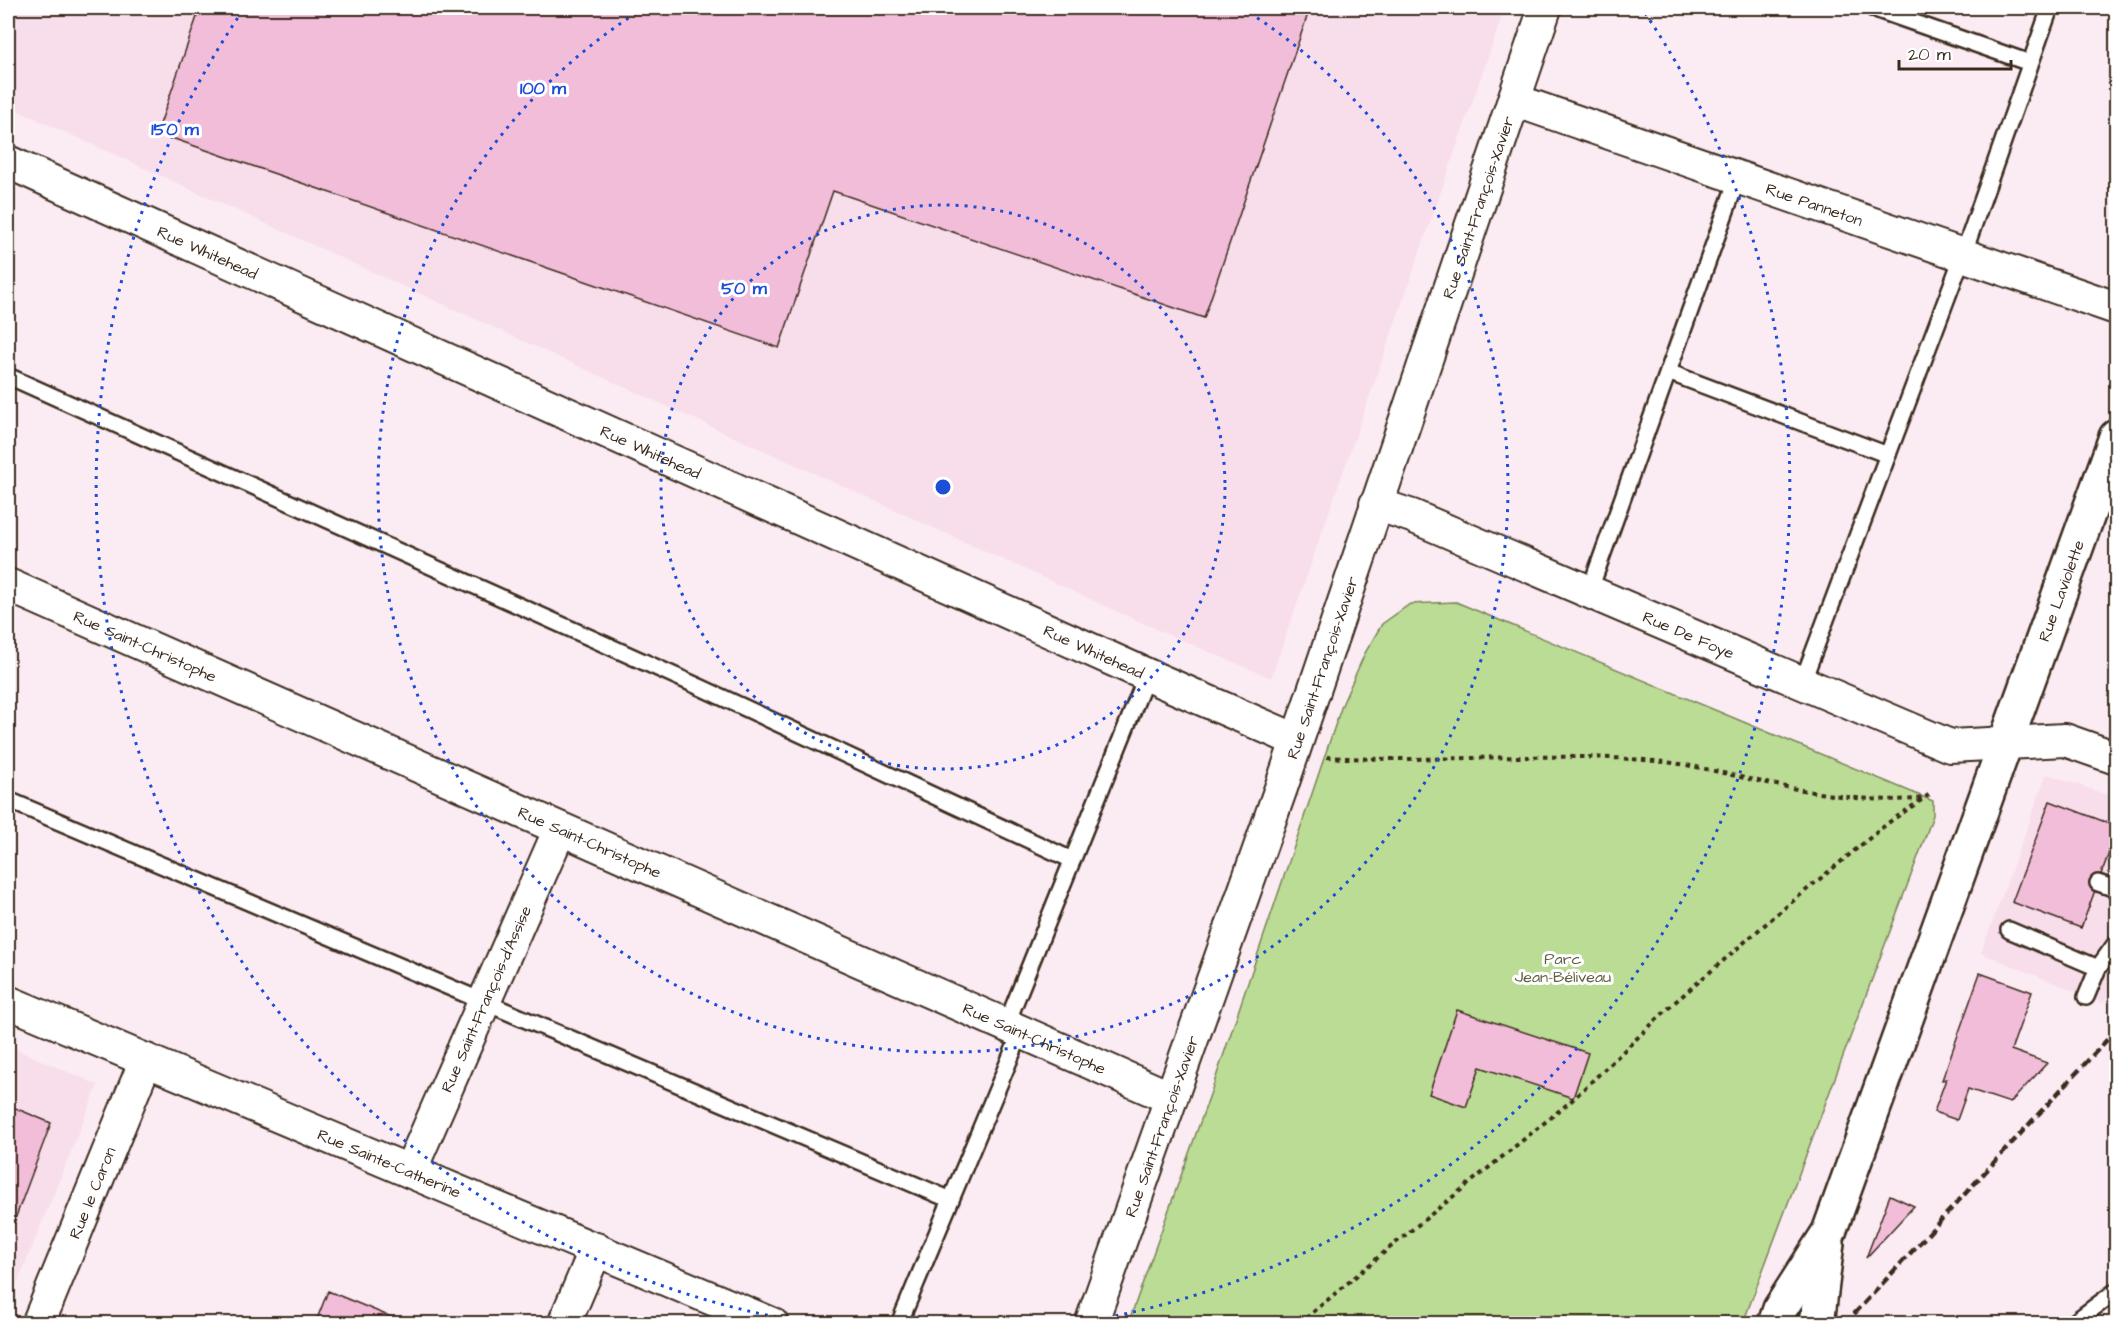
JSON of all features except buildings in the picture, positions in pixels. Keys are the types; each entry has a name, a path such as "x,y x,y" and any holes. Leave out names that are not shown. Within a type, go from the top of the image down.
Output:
{"main road":[{"name":"Rue Laviolette","path":"1828,1232 2006,744 2105,505 2116,437"},
{"path":"1775,1323 1780,1309 1828,1232"},
{"path":"1816,1323 1828,1232"}],"street":[{"name":"Rue Saint-François-Xavier","path":"1091,1323 1171,1098 1308,747 1376,504 1545,8"},
{"name":"Rue Panneton","path":"1514,100 2116,308"},
{"name":"Rue Whitehead","path":"8,162 1308,747"},
{"name":"Rue De Foye","path":"1376,504 1412,516 1950,746 2065,740 2116,758"},
{"name":"Rue Saint-Christophe","path":"8,585 1171,1098"},
{"name":"Rue Saint-François-d'Assise","path":"410,1171 560,829"},
{"name":"Rue Sainte-Catherine","path":"8,1002 772,1323"},
{"name":"Rue le Caron","path":"38,1323 146,1060"},
{"path":"564,1323 596,1249"}],"lane":[{"path":"1872,8 2030,63"},
{"path":"1802,683 1964,255 2050,8"},
{"path":"1590,592 1738,177"},
{"path":"1668,372 1888,455"},
{"path":"8,376 702,688 1072,860"},
{"path":"898,1323 951,1200 1072,860 1147,675"},
{"path":"8,800 951,1200"},
{"path":"2098,883 2116,889"},
{"path":"2009,930 2098,968"},
{"path":"2086,997 2098,968 2116,943"},
{"path":"2072,1323 2116,1291"}],"path":[{"path":"1308,747 1340,758 1618,758 1675,763 1763,783 1875,801 1925,798"},
{"path":"1299,1323 1570,1102 1674,1003 1776,915 1888,823 1930,794"}],"shaded area":[{"path":"8,8 1505,8 1271,678 1158,630 8,106"},
{"path":"2047,774 2116,798 2116,988 2103,1003 1981,953"},
{"path":"8,1046 98,1085 8,1306"}],"green space":[{"name":"Parc Jean-Béliveau","path":"1456,602 1933,801 1933,815 1922,846 1743,1323 1128,1324 1212,1089 1342,705 1365,653 1382,624 1410,604"}],"railway":[{"path":"1845,1324 2116,1030"}]}
